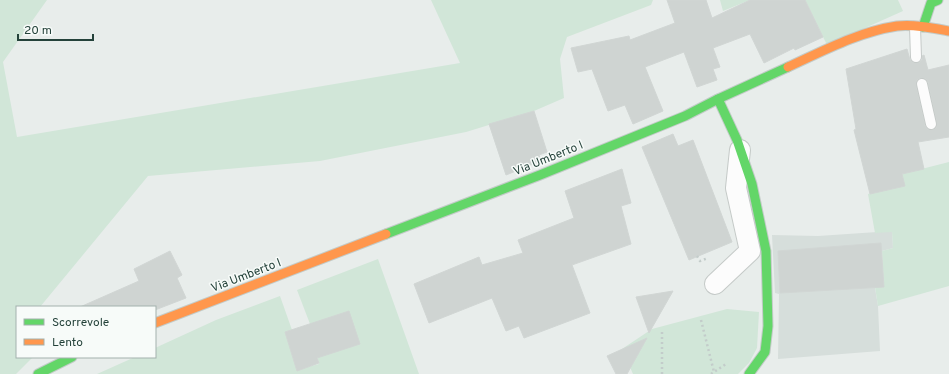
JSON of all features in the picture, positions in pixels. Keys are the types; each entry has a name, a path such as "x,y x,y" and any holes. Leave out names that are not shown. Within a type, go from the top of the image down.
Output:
{"main road":[{"path":"919,27 934,1"},
{"name":"Via Umberto I","path":"156,323 548,172 685,116 718,98 853,37 898,26 949,30"},
{"path":"718,98 737,140 752,184 766,251 768,326 765,352 749,374"},
{"path":"38,374 70,358"}],"street":[{"path":"715,284 750,251 736,188 740,150"}],"lane":[{"path":"916,57 919,27"},
{"path":"922,84 931,124"}],"path":[{"path":"701,320 714,372"},
{"path":"662,332 662,374"}],"shaded area":[{"path":"892,231 893,248 882,251 884,287 875,288 878,306 880,351 778,359 779,294 775,293 772,235 818,236"}],"green space":[{"path":"0,0 47,0 3,62 17,137 460,63 431,0 653,0 651,5 567,37 560,59 564,98 534,111 466,132 320,161 148,176 41,306 16,306 16,358 32,358 16,374 0,374"},
{"path":"720,0 750,0 723,11"},
{"path":"805,0 898,0 903,11 827,45"},
{"path":"949,162 949,286 878,306 875,287 884,287 882,251 893,248 892,232 875,233 868,194 904,186 902,174"},
{"path":"378,259 419,374 97,374 133,358 156,358 156,348 216,320 280,296 292,330 285,332 297,370 319,364 310,324 297,290"},
{"path":"727,309 759,312 757,348 749,363 738,374 633,374 622,349 652,329"}],"building":[{"path":"667,0 706,0 712,18 750,0 805,0 823,37 795,50 794,48 764,63 750,34 713,48 720,67 713,69 717,80 697,87 684,52 645,67 663,111 633,124 625,105 608,111 592,69 578,72 571,48 629,36 630,40 675,23"},
{"path":"907,49 910,60 913,63 920,62 922,60 922,56 924,55 928,70 949,65 949,137 918,142 924,169 902,174 905,186 870,194 854,130 856,129 846,69","holes":["921,78 926,79 928,82 937,123 936,128 932,130 927,129 925,126 916,85 917,80"]},
{"path":"534,111 547,152 539,155 541,161 506,175 489,124"},
{"path":"673,134 678,146 693,140 732,242 689,260 642,147"},
{"path":"622,169 631,203 621,206 631,244 572,265 590,313 524,338 519,326 506,331 492,298 429,323 414,284 479,257 482,265 523,253 518,240 574,218 565,191"},
{"path":"881,243 884,287 780,293 778,251"},
{"path":"170,251 182,275 177,278 186,298 156,310 156,306 82,306 139,281 134,269"},
{"path":"673,291 649,333 636,297"},
{"path":"349,311 360,344 317,358 319,363 297,371 285,332"},
{"path":"647,338 627,374 616,374 607,356"}],"traffic: fast":[{"path":"923,27 931,3 938,0"},
{"path":"386,234 540,175 685,116 788,67"},
{"path":"718,99 737,140 752,184 766,251 768,326 765,352 749,374"},
{"path":"38,374 70,358"}],"traffic: slow":[{"path":"788,67 855,37 883,29 897,26 910,26 949,31"},
{"path":"156,323 386,234"}]}
